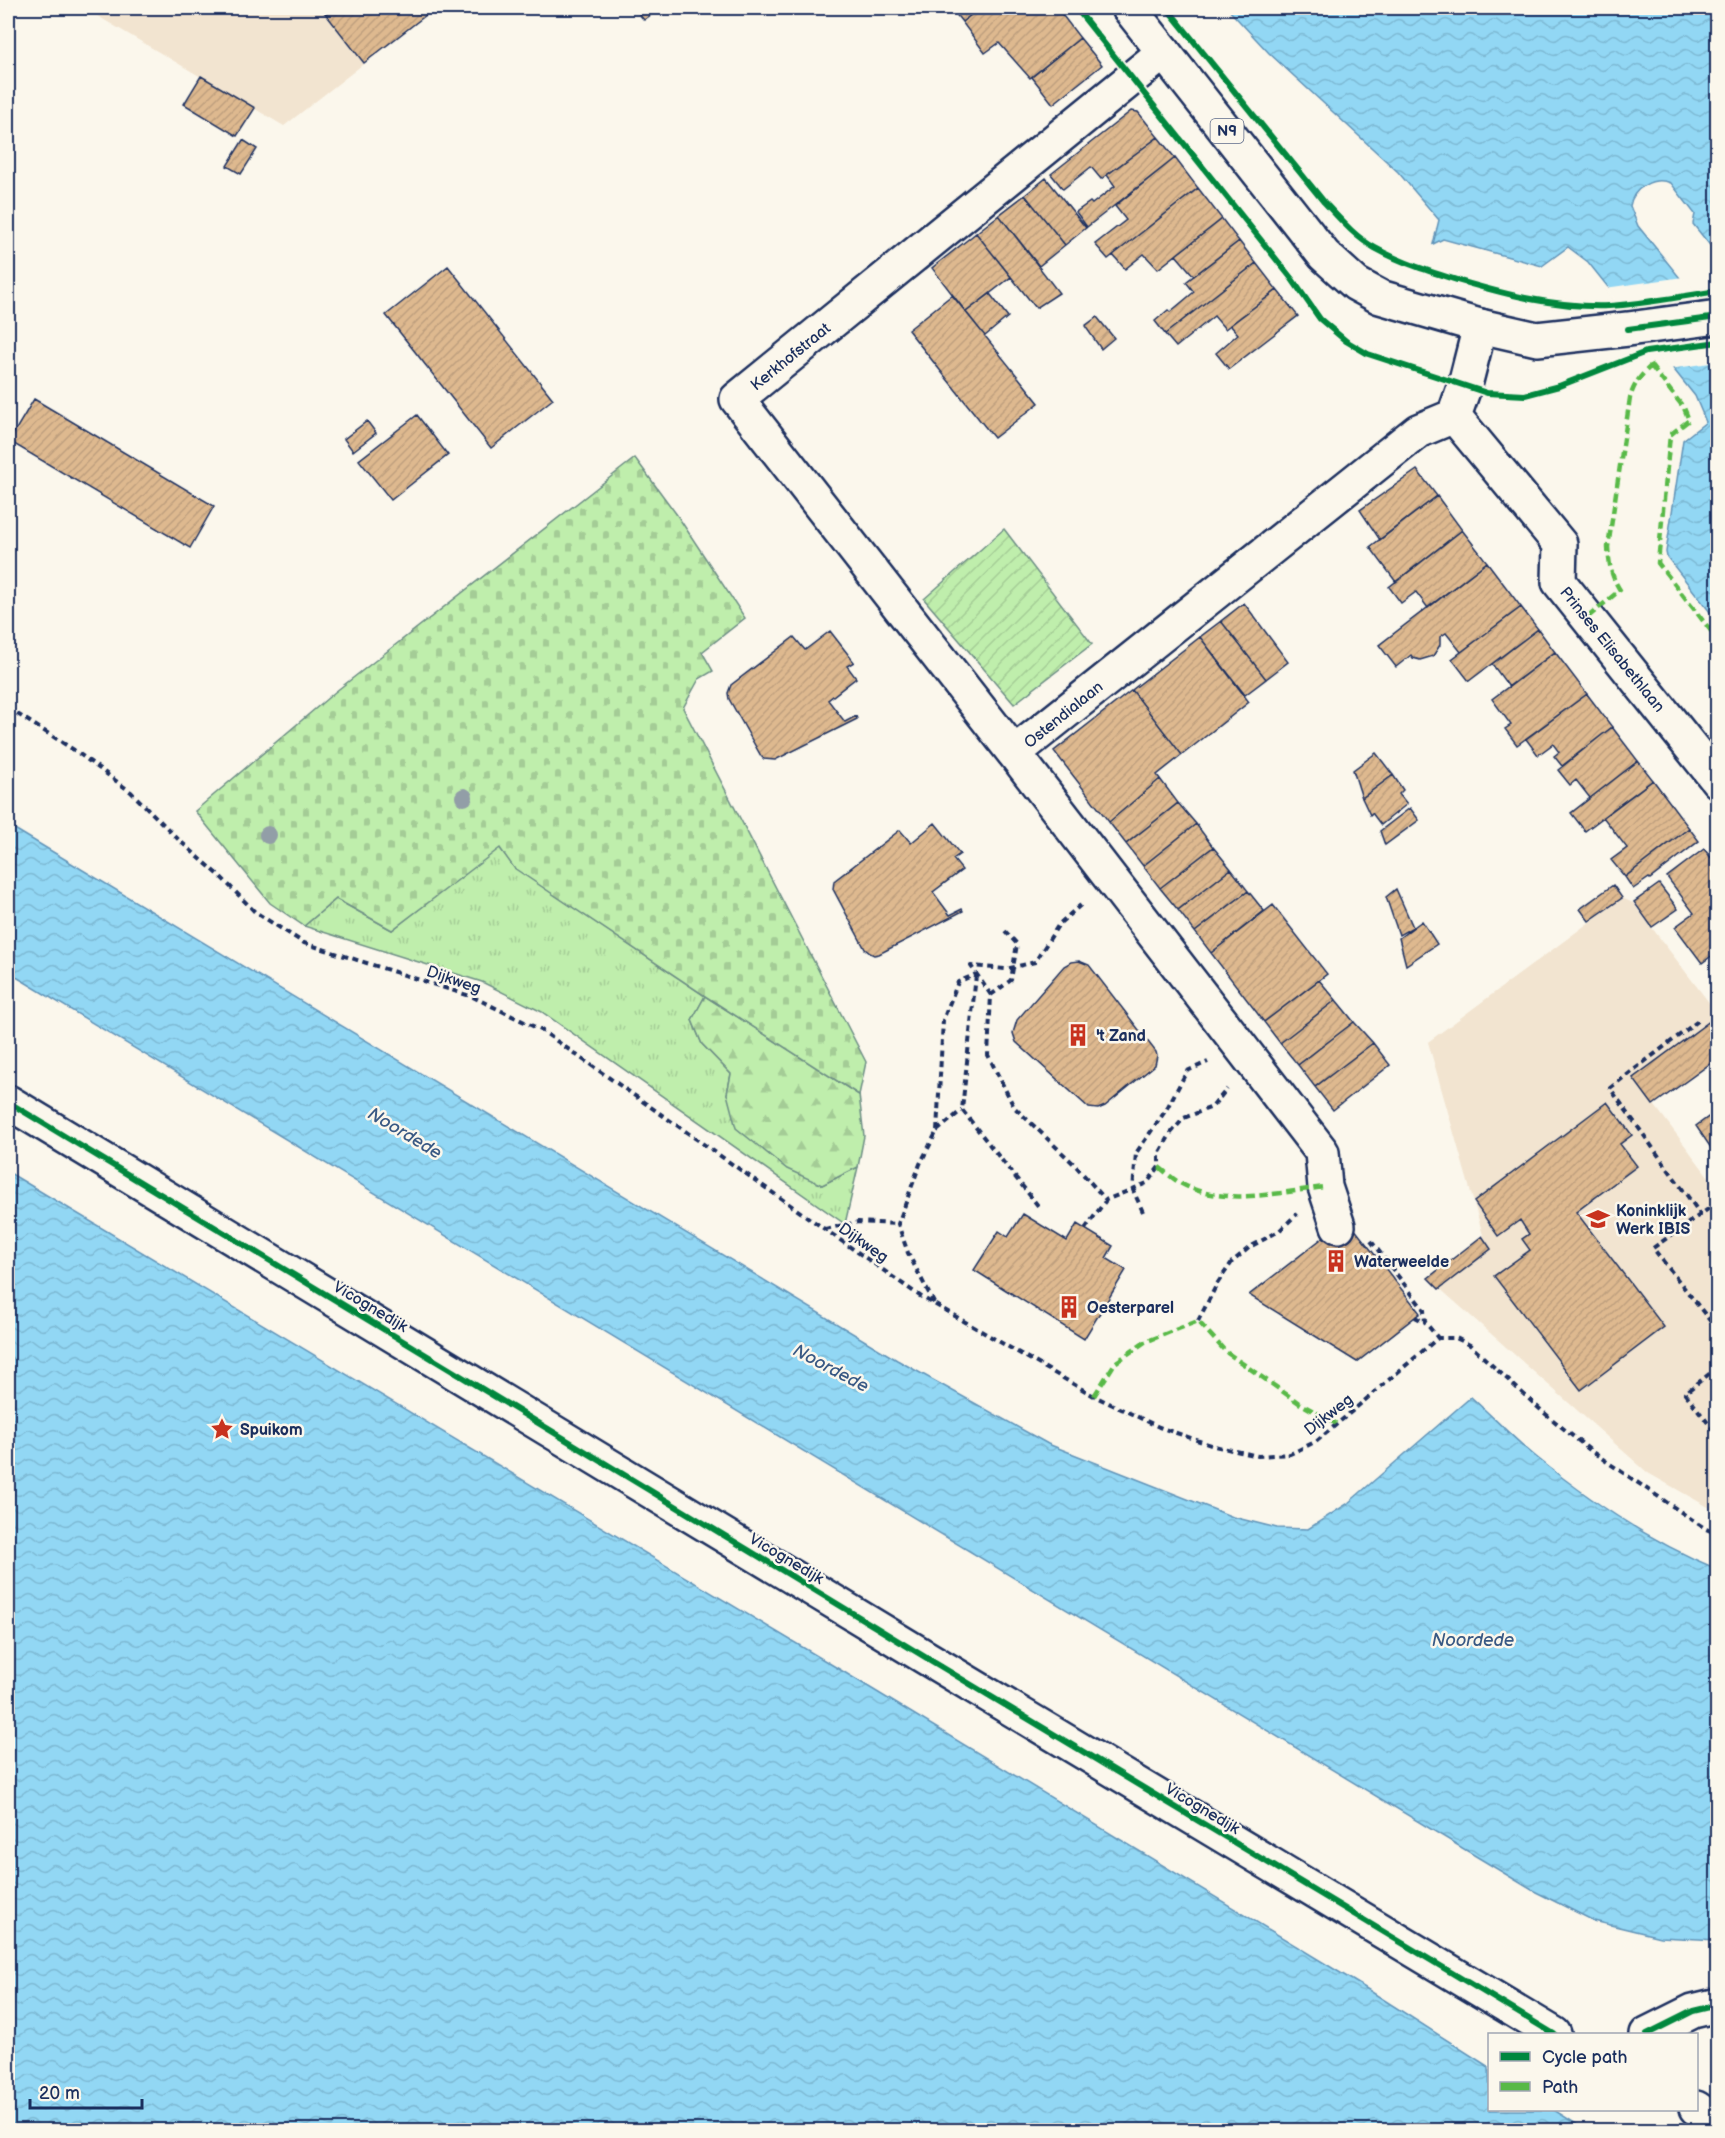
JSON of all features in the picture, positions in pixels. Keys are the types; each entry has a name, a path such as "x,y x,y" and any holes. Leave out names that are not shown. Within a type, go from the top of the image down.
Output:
{"street":[{"name":"N9","path":"1129,8 1324,255 1356,284 1380,297 1480,326 1537,339 1710,318"},
{"name":"Kerkhofstraat","path":"1014,753 737,399 1164,52"},
{"path":"1455,416 1480,326"},
{"name":"Ostendialaan","path":"1338,1226 1325,1187 1322,1152 1014,753 1418,431 1455,416"},
{"name":"Prinses Elisabethlaan","path":"1455,416 1560,544 1559,582 1718,781"},
{"name":"Vicognedijk","path":"8,1102 935,1663 1552,2033"},
{"path":"1649,2033 1693,2011 1718,2005"},
{"path":"1698,2109 1718,2123"}],"path":[{"path":"1105,872 1082,905 1059,924 1035,963 1006,969 971,966 991,995 988,1055 1014,1107 1074,1164 1106,1200"},
{"path":"991,995 1011,980 1017,944 1005,931"},
{"path":"935,1305 908,1253 898,1224 920,1164 937,1131 962,1110 976,974"},
{"path":"937,1131 943,1020 958,982 976,974"},
{"path":"1698,1021 1610,1088 1701,1215"},
{"path":"1143,1212 1132,1190 1136,1154 1166,1110 1187,1071 1247,1055"},
{"path":"1085,1229 1106,1200 1147,1183 1159,1167 1159,1154 1171,1133 1184,1118 1212,1107 1247,1055"},
{"path":"962,1110 1039,1207"},
{"path":"1197,1321 1232,1262 1250,1246 1279,1231 1325,1187"},
{"path":"1718,1202 1653,1248 1718,1331"},
{"path":"825,1229 858,1222 898,1224"},
{"path":"1388,1263 1424,1310 1425,1322"},
{"path":"1414,1317 1425,1322 1438,1338 1456,1338 1470,1345 1542,1411 1591,1451 1706,1529 1718,1534"},
{"path":"1712,1324 1718,1319"},
{"path":"1718,1367 1685,1393 1718,1436"}],"shaded area":[{"path":"84,8 435,8 284,126"},
{"name":"Koninklijk Werk IBIS","path":"1622,898 1633,903 1717,1013 1634,1078 1711,1180 1717,1176 1717,1512 1648,1473 1428,1278 1483,1235 1428,1042"}],"green space":[{"path":"635,458 677,515 745,618 702,652 713,671 699,679 683,708 866,1062 859,1095 705,996 514,868 500,848 392,930 336,899 304,926 270,903 195,811 335,692"},
{"path":"1004,529 1092,644 1014,704 924,599"},
{"path":"499,847 515,868 705,996 692,1020 702,1044 731,1074 727,1094 822,1185 858,1167 845,1224 542,1012 482,982 304,926 336,899 392,930"},
{"path":"705,996 859,1095 864,1136 858,1167 822,1185 787,1169 736,1128 727,1094 731,1074 702,1044 692,1020"}],"water":[{"path":"1227,8 1717,8 1717,254 1693,224 1695,214 1671,183 1657,181 1645,185 1635,194 1630,206 1638,226 1717,324 1717,621 1667,557 1666,552 1683,440 1706,422 1695,396 1588,262 1568,247 1542,266 1443,239 1433,244 1439,220 1398,172 1269,53"},
{"name":"Noordede","path":"8,825 897,1360 1048,1444 1233,1517 1277,1528 1308,1529 1347,1504 1471,1397 1535,1456 1577,1489 1645,1533 1717,1569 1717,1940 1660,1937 1594,1921 1532,1890 8,972"},
{"name":"Spuikom","path":"8,1172 839,1669 1367,1989 1488,2066 1488,2111 1556,2111 1586,2130 8,2130"}],"pier":[{"path":"1683,277 1718,320 1717,362 1669,369 1605,288"}],"building":[{"path":"321,8 435,8 364,63"},
{"path":"634,8 660,8 644,20"},
{"path":"951,8 980,8 962,22"},
{"path":"980,8 1057,8 1080,38 1030,78 999,43 985,53 962,22"},
{"path":"1080,38 1102,65 1053,104 1032,77"},
{"path":"201,76 255,108 237,136 184,104"},
{"path":"1131,111 1138,112 1158,137 1101,179 1091,167 1063,189 1051,174"},
{"path":"1158,137 1175,158 1087,227 1076,212 1090,202 1092,204 1115,186 1107,175"},
{"path":"243,140 257,149 241,174 227,166"},
{"path":"1175,158 1198,188 1108,259 1095,244 1126,220 1115,206"},
{"path":"1046,178 1086,228 1065,245 1025,195"},
{"path":"1198,188 1222,219 1158,269 1144,254 1125,269 1113,255"},
{"path":"1025,195 1065,245 1039,266 999,215"},
{"path":"999,215 1059,293 1036,308 976,233"},
{"path":"1222,219 1239,241 1194,276 1176,255"},
{"path":"976,233 1011,277 966,312 932,268"},
{"path":"1239,241 1256,263 1165,334 1155,321 1194,292 1186,282"},
{"path":"1256,263 1277,290 1225,329 1214,316 1176,347 1165,334"},
{"path":"448,266 553,399 491,448 386,315"},
{"path":"1277,290 1298,316 1229,369 1216,353 1238,334 1230,325"},
{"path":"990,294 1008,317 985,336 966,312"},
{"path":"952,295 1039,403 994,438 908,330"},
{"path":"1097,317 1114,338 1101,349 1085,326"},
{"path":"34,399 214,506 190,548 9,441"},
{"path":"417,415 448,455 391,500 359,460"},
{"path":"367,421 376,433 353,451 344,439"},
{"path":"1417,470 1437,496 1380,540 1360,510"},
{"path":"1437,496 1462,530 1396,582 1370,547"},
{"path":"1462,530 1487,562 1428,608 1416,592 1401,603 1389,587"},
{"path":"1487,562 1521,607 1461,652 1446,633 1440,637 1440,645 1433,656 1420,660 1411,655 1396,667 1379,645"},
{"path":"1244,603 1288,662 1266,679 1221,621"},
{"path":"1521,607 1538,629 1469,681 1452,659"},
{"path":"1221,621 1266,679 1245,695 1200,637"},
{"path":"1538,629 1555,652 1509,687 1492,664"},
{"path":"830,631 854,662 847,666 856,678 828,700 845,722 856,716 857,719 775,760 764,759 729,699 728,693 731,685 794,637 805,650"},
{"path":"1200,637 1249,702 1182,755 1132,690"},
{"path":"1555,652 1587,694 1517,745 1505,729 1511,725 1492,699"},
{"path":"1132,690 1182,755 1157,775 1160,779 1109,822 1054,751"},
{"path":"1587,694 1612,727 1562,766 1554,756 1559,752 1553,744 1538,755 1526,739"},
{"path":"1612,727 1638,761 1590,798 1576,780 1570,785 1558,770"},
{"path":"1376,753 1393,775 1362,798 1353,770"},
{"path":"1638,761 1653,780 1585,831 1571,813"},
{"path":"1393,775 1403,790 1399,794 1407,804 1381,825 1372,813 1370,815 1362,798"},
{"path":"1160,779 1178,803 1126,844 1109,822"},
{"path":"1653,780 1689,828 1625,877 1611,860 1627,848 1603,817"},
{"path":"1178,803 1196,824 1143,866 1126,844"},
{"path":"1410,808 1419,820 1385,845 1380,831"},
{"path":"935,823 960,854 953,859 962,870 933,892 950,915 962,909 963,911 874,955 865,949 833,889 834,881 900,830 911,843"},
{"path":"1196,824 1213,847 1160,888 1143,866"},
{"path":"1689,828 1699,841 1650,879 1633,889 1625,877"},
{"path":"1213,847 1231,869 1178,910 1160,888"},
{"path":"1704,849 1718,866 1718,951 1702,963 1675,927 1694,913 1667,877"},
{"path":"1231,869 1248,891 1195,932 1178,910"},
{"path":"1659,884 1678,909 1652,927 1634,902"},
{"path":"1613,885 1622,898 1589,921 1580,909"},
{"path":"1396,889 1413,927 1399,935 1386,897"},
{"path":"1248,891 1264,911 1211,953 1195,932"},
{"path":"1273,905 1327,974 1264,1022 1211,953"},
{"path":"1422,921 1437,944 1406,965 1399,938"},
{"name":"'t Zand","path":"1079,961 1089,965 1157,1056 1155,1065 1105,1106 1098,1109 1089,1108 1016,1042 1013,1033 1017,1020 1064,966"},
{"path":"1319,980 1336,1000 1280,1043 1264,1022"},
{"path":"1336,1000 1354,1022 1298,1065 1280,1043"},
{"path":"1718,1015 1718,1058 1653,1105 1633,1078"},
{"path":"1354,1022 1373,1043 1315,1087 1298,1065"},
{"path":"1373,1043 1390,1065 1333,1110 1315,1087"},
{"path":"1607,1102 1632,1135 1620,1144 1637,1166 1576,1212 1664,1327 1581,1390 1494,1276 1530,1250 1522,1239 1529,1234 1520,1220 1498,1236 1474,1202"},
{"path":"1718,1110 1718,1158 1696,1126"},
{"name":"Oesterparel","path":"1023,1214 1067,1241 1077,1224 1113,1246 1106,1258 1126,1270 1084,1339 974,1270 999,1231 1008,1237"},
{"name":"Waterweelde","path":"1347,1219 1420,1313 1357,1362 1249,1295"},
{"path":"1482,1236 1491,1249 1439,1289 1428,1278"}],"marked path":[{"path":"1588,617 1620,590 1611,570 1608,547 1630,398 1638,380 1651,366 1649,362"},
{"path":"1651,366 1684,408 1689,420 1670,435 1658,563 1718,640"},
{"path":"1159,1167 1182,1184 1216,1195 1252,1196 1325,1187"},
{"path":"1094,1396 1115,1363 1145,1342 1198,1321 1226,1352 1299,1403 1337,1424"}],"cycle path":[{"path":"1076,8 1292,279 1320,319 1346,341 1368,354 1487,393 1525,395 1559,386 1646,352 1718,342"},
{"path":"1167,8 1324,202 1354,233 1385,253 1427,271 1515,296 1552,303 1590,306 1623,305 1718,291"},
{"path":"1628,329 1718,317"},
{"path":"8,1102 925,1657 1552,2033"},
{"path":"1649,2033 1693,2011 1718,2005"}],"place":[{"name":"'t Zand","path":"1078,1035"},
{"name":"Koninklijk Werk IBIS","path":"1598,1219"},
{"name":"Waterweelde","path":"1336,1261"},
{"name":"Oesterparel","path":"1069,1307"},
{"name":"Spuikom","path":"222,1429"}]}
